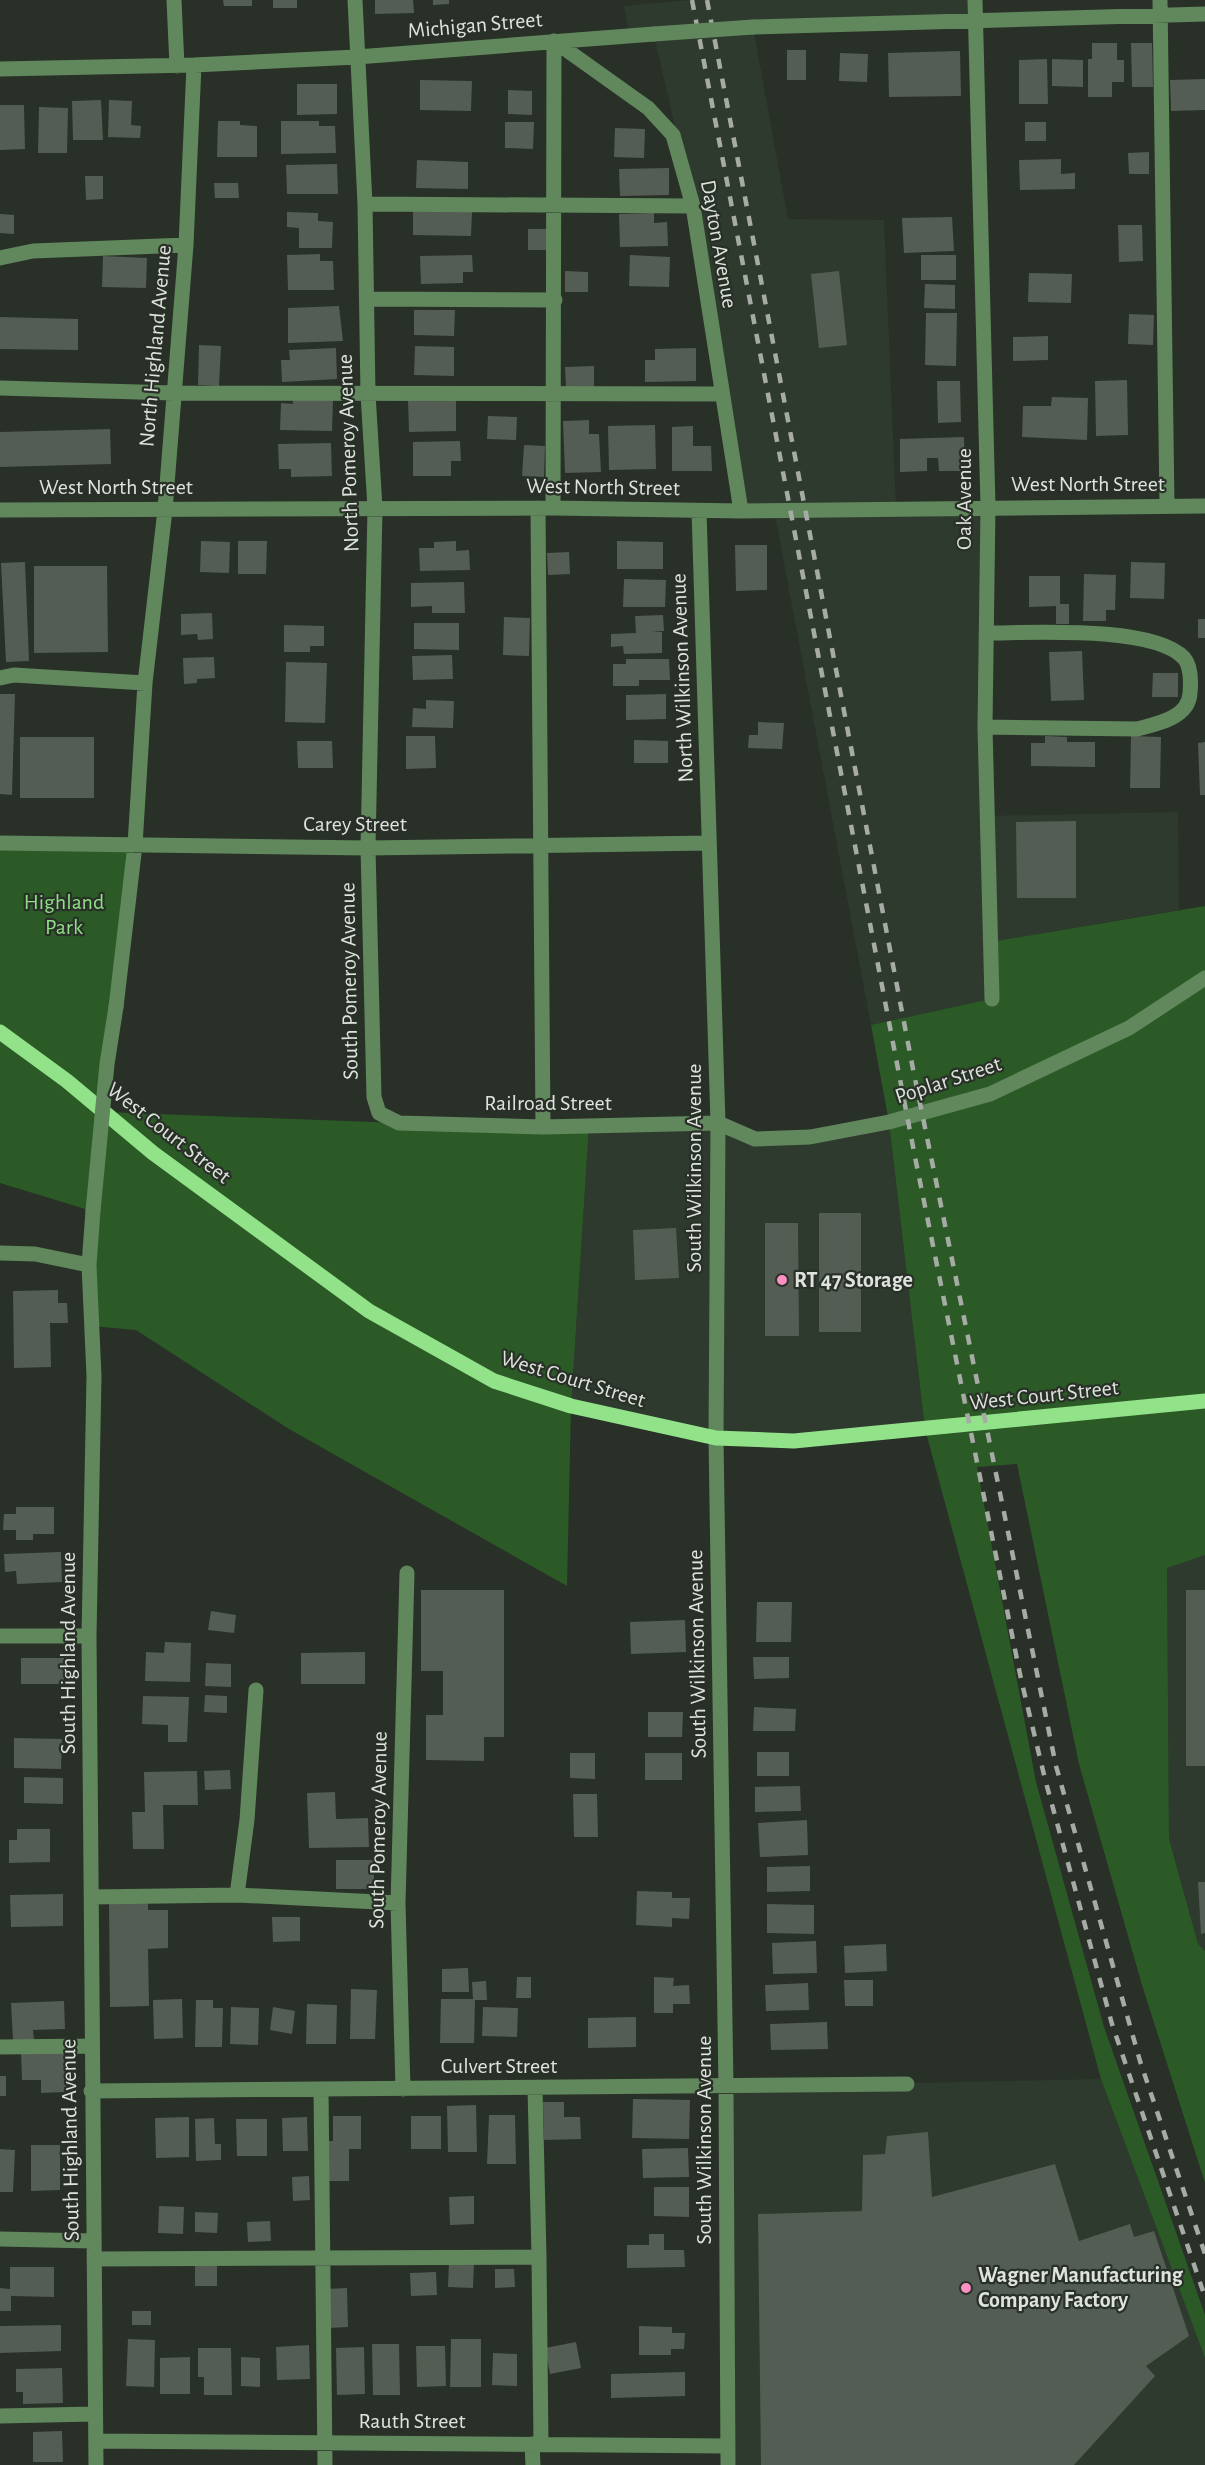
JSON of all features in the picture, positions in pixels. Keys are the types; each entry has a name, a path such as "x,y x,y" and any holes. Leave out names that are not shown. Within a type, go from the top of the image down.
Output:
{"main road":[{"name":"West Court Street","path":"0,1032 74,1088 153,1153 369,1311 494,1381 571,1407 716,1438 806,1440 1205,1401"}],"street":[{"path":"174,0 177,66"},
{"name":"North Pomeroy Avenue","path":"356,0 365,204 368,394 375,508 368,848"},
{"name":"Oak Avenue","path":"975,0 988,507 985,726 992,999"},
{"path":"1160,7 1167,506"},
{"name":"Michigan Street","path":"0,69 177,66 357,57 753,27 976,20 1160,7 1205,14"},
{"path":"543,1127 540,845 546,508 553,394 555,300 554,41"},
{"name":"Dayton Avenue","path":"554,41 648,108 673,135 693,206 741,511"},
{"name":"North Highland Avenue","path":"135,845 146,683 165,510 172,393 186,245 194,65"},
{"path":"365,204 693,206"},
{"path":"0,258 33,251 186,245"},
{"path":"367,299 555,300"},
{"path":"0,388 172,393 722,394"},
{"name":"West North Street","path":"0,510 546,508 741,511 1205,506"},
{"name":"North Wilkinson Avenue","path":"699,511 709,843"},
{"path":"985,726 1137,729 1160,723 1176,715 1187,706 1190,695 1189,665 1182,656 1166,647 1136,638 1096,634 986,633"},
{"path":"0,678 14,675 146,683"},
{"name":"Carey Street","path":"0,843 368,848 709,843"},
{"name":"South Wilkinson Avenue","path":"709,843 718,1123 716,1438 726,2087 728,2465"},
{"name":"South Highland Avenue","path":"96,2465 89,1636 94,1376 89,1265 106,1074 135,845"},
{"name":"South Pomeroy Avenue","path":"368,848 374,1097 379,1113"},
{"name":"Poplar Street","path":"718,1123 755,1139 810,1137 890,1122 990,1094 1129,1028 1205,978"},
{"name":"Railroad Street","path":"379,1113 399,1123 543,1127 718,1123"},
{"path":"0,1253 35,1254 89,1265"},
{"name":"South Pomeroy Avenue","path":"403,2089 398,1868 407,1573"},
{"path":"0,1636 89,1636"},
{"path":"237,1894 247,1820 256,1689"},
{"path":"398,1868 415,1866"},
{"path":"92,1897 237,1894 398,1903"},
{"path":"0,2047 91,2046"},
{"name":"Culvert Street","path":"92,2091 907,2084"},
{"path":"533,2465 537,2444 539,2257 535,2088"},
{"path":"321,2089 325,2465"},
{"path":"0,2239 93,2241"},
{"path":"94,2259 539,2257"},
{"path":"0,2416 95,2414"},
{"name":"Rauth Street","path":"96,2441 728,2446"}],"shaded area":[{"path":"690,0 975,0 976,20 753,27 788,219 884,220 896,508 988,507 987,816 1178,812 1179,910 991,942 992,999 871,1025 774,510 741,511 693,206 654,35 630,36 624,6"},
{"path":"889,1122 925,1429 716,1438 571,1406 589,1126 718,1123 755,1139"},
{"path":"1205,1555 1205,1951 1198,1944 1169,1839 1167,1567"},
{"name":"Wagner Manufacturing Company Factory","path":"1101,2079 1205,2358 1205,2465 728,2465 726,2087"}],"green space":[{"name":"Highland Park","path":"0,843 135,845 105,1112 399,1123 589,1126 571,1406 567,1586 289,1429 136,1330 92,1326 92,1211 0,1183"},
{"path":"1205,906 1205,1555 1167,1568 1169,1839 1198,1944 1205,1951 1205,2183 1142,1985 1079,1764 1017,1464 977,1467 1036,1782 1104,2027 1205,2315 1205,2358 1101,2079 925,1429 889,1122 871,1025 991,999 990,942"}],"building":[{"path":"223,0 252,0 252,6 224,6"},
{"path":"273,0 297,0 297,8 273,8"},
{"path":"375,0 413,0 414,13 375,14"},
{"path":"433,0 449,0 449,4 433,5"},
{"path":"1092,43 1117,43 1117,60 1124,60 1124,82 1112,82 1112,97 1088,97 1088,59 1092,59"},
{"path":"1131,43 1152,43 1153,87 1132,87"},
{"path":"787,50 806,50 806,80 787,80"},
{"path":"960,51 961,96 889,97 888,53"},
{"path":"840,53 868,54 867,82 839,81"},
{"path":"1047,59 1048,104 1019,104 1019,60"},
{"path":"1052,59 1083,60 1083,87 1052,86"},
{"path":"1205,79 1205,110 1171,111 1170,80"},
{"path":"420,80 472,81 471,111 420,110"},
{"path":"297,84 337,84 337,114 297,115"},
{"path":"508,90 532,91 532,115 508,114"},
{"path":"101,100 103,140 73,140 72,101"},
{"path":"109,100 132,101 131,125 141,126 140,138 108,137"},
{"path":"0,105 24,105 25,149 0,150"},
{"path":"39,107 68,108 67,153 38,153"},
{"path":"218,121 240,121 240,125 257,126 257,157 217,157"},
{"path":"281,121 319,121 319,126 335,126 336,153 281,154"},
{"path":"505,122 534,122 533,149 505,148"},
{"path":"1025,122 1046,122 1046,141 1025,141"},
{"path":"615,128 645,129 644,158 614,157"},
{"path":"1149,152 1149,174 1129,174 1128,153"},
{"path":"1061,159 1061,174 1075,173 1075,189 1020,190 1019,160"},
{"path":"417,160 468,162 468,189 416,188"},
{"path":"337,164 338,194 287,194 286,165"},
{"path":"669,168 669,195 620,196 619,169"},
{"path":"85,176 103,176 103,199 86,200"},
{"path":"214,183 238,183 239,198 215,198"},
{"path":"413,211 472,212 471,236 413,235"},
{"path":"287,212 318,213 318,221 333,222 332,248 299,248 299,228 287,227"},
{"path":"654,213 654,223 667,222 668,246 620,247 619,214"},
{"path":"0,214 14,215 14,234 0,233"},
{"path":"952,217 954,251 904,253 902,218"},
{"path":"1118,225 1142,225 1143,261 1119,262"},
{"path":"528,229 548,229 548,250 528,250"},
{"path":"320,254 320,261 333,261 334,290 288,290 287,255"},
{"path":"472,255 473,272 463,272 463,283 421,284 420,256"},
{"path":"630,255 670,257 669,287 629,286"},
{"path":"921,255 956,255 956,280 921,280"},
{"path":"103,256 147,258 146,288 102,287"},
{"path":"565,271 588,272 588,292 565,292"},
{"path":"839,271 847,345 819,348 811,274"},
{"path":"1029,273 1072,274 1071,303 1028,302"},
{"path":"925,284 955,285 955,309 924,308"},
{"path":"339,306 343,341 288,343 288,308"},
{"path":"414,310 455,310 454,336 414,335"},
{"path":"926,313 957,313 956,366 925,365"},
{"path":"1129,314 1154,315 1153,345 1128,344"},
{"path":"0,317 78,319 78,350 0,349"},
{"path":"1048,336 1048,360 1013,361 1013,337"},
{"path":"199,345 221,346 219,386 198,385"},
{"path":"415,346 454,347 454,376 414,375"},
{"path":"336,348 337,379 282,382 281,360 290,360 289,350"},
{"path":"696,348 696,381 645,382 645,360 655,360 655,349"},
{"path":"594,366 594,387 566,388 565,367"},
{"path":"1127,380 1128,435 1096,436 1095,381"},
{"path":"937,381 960,381 961,422 938,423"},
{"path":"1052,397 1088,398 1087,440 1022,437 1023,406 1051,406"},
{"path":"293,399 333,400 332,431 280,430 281,403 293,404"},
{"path":"408,400 456,400 456,431 409,432"},
{"path":"488,416 517,417 516,440 487,439"},
{"path":"589,420 589,434 599,434 601,472 565,473 563,421"},
{"path":"655,425 656,469 609,470 608,426"},
{"path":"693,426 693,446 711,446 712,471 672,471 672,427"},
{"path":"110,429 111,464 0,467 0,432"},
{"path":"964,437 965,471 939,471 938,458 927,458 927,471 900,472 900,439"},
{"path":"460,441 461,461 451,461 451,476 413,476 413,442"},
{"path":"331,443 332,476 291,477 291,469 279,469 278,444"},
{"path":"524,445 545,446 544,477 522,476"},
{"path":"201,541 230,542 229,573 200,572"},
{"path":"238,541 267,541 266,574 238,574"},
{"path":"456,541 456,551 469,550 470,570 420,571 419,548 434,548 434,542"},
{"path":"617,541 663,542 663,569 617,569"},
{"path":"735,545 767,545 767,590 736,591"},
{"path":"569,552 570,574 548,575 547,553"},
{"path":"25,562 29,661 6,662 1,563"},
{"path":"1131,562 1165,563 1164,599 1130,598"},
{"path":"34,566 107,566 108,652 34,653"},
{"path":"1084,574 1116,575 1115,610 1106,610 1106,621 1083,621"},
{"path":"1029,576 1060,576 1060,604 1069,604 1069,624 1056,624 1056,606 1029,607"},
{"path":"624,579 666,580 665,607 623,607"},
{"path":"464,582 465,613 432,613 432,606 411,607 411,583"},
{"path":"212,613 213,639 198,640 197,634 181,635 181,614"},
{"path":"663,615 664,631 652,631 662,632 662,653 624,654 623,646 611,647 611,634 636,633 635,616"},
{"path":"504,617 530,618 529,656 503,655"},
{"path":"1198,619 1205,619 1205,638 1198,638"},
{"path":"414,623 459,623 459,650 414,649"},
{"path":"284,625 324,626 324,646 310,646 310,652 284,652"},
{"path":"1082,651 1084,700 1051,701 1049,652"},
{"path":"452,655 453,679 413,680 412,656"},
{"path":"214,657 215,678 197,679 197,683 184,684 183,658"},
{"path":"626,659 669,659 670,680 639,680 639,686 613,686 613,664 626,664"},
{"path":"286,662 327,663 325,723 285,722"},
{"path":"1153,673 1178,673 1178,697 1152,697"},
{"path":"0,694 15,694 12,795 0,794"},
{"path":"666,694 666,719 626,720 626,695"},
{"path":"426,700 454,701 453,728 412,727 413,708 426,709"},
{"path":"758,722 784,723 782,749 748,748 749,735 758,735"},
{"path":"406,736 435,736 436,768 406,769"},
{"path":"1045,736 1067,737 1067,742 1095,742 1095,767 1031,766 1031,743 1045,743"},
{"path":"1131,736 1161,737 1160,788 1130,788"},
{"path":"20,737 94,737 94,798 20,798"},
{"path":"634,740 668,741 668,763 634,763"},
{"path":"297,741 332,741 333,768 298,768"},
{"path":"1205,742 1205,795 1200,795 1198,743"},
{"path":"1076,821 1076,898 1017,898 1016,822"},
{"path":"819,1213 861,1213 861,1332 819,1332"},
{"name":"RT 47 Storage","path":"765,1223 798,1223 799,1336 765,1336"},
{"path":"676,1228 679,1278 635,1280 633,1230"},
{"path":"58,1290 58,1303 67,1303 68,1323 50,1323 51,1367 14,1368 13,1291"},
{"path":"16,1507 54,1507 54,1534 33,1534 33,1540 16,1540 16,1530 3,1530 4,1514 16,1514"},
{"path":"61,1552 62,1582 17,1584 16,1571 5,1572 4,1554"},
{"path":"421,1590 504,1590 504,1737 484,1737 484,1761 426,1760 426,1715 443,1715 443,1671 421,1671"},
{"path":"1186,1590 1205,1590 1205,1766 1186,1766"},
{"path":"757,1602 792,1602 791,1642 756,1642"},
{"path":"211,1611 236,1615 234,1633 208,1630"},
{"path":"685,1620 686,1652 631,1654 630,1622"},
{"path":"165,1642 191,1643 190,1682 145,1681 146,1652 164,1653"},
{"path":"365,1652 365,1684 301,1684 301,1653"},
{"path":"753,1657 789,1657 789,1678 754,1679"},
{"path":"21,1658 64,1658 64,1684 21,1684"},
{"path":"206,1663 231,1664 231,1687 205,1686"},
{"path":"205,1695 227,1696 227,1713 204,1712"},
{"path":"143,1696 189,1697 187,1742 168,1742 168,1725 142,1724"},
{"path":"754,1707 796,1709 795,1731 753,1731"},
{"path":"648,1712 683,1712 682,1737 648,1737"},
{"path":"14,1738 62,1739 61,1769 14,1768"},
{"path":"757,1752 789,1752 789,1776 757,1776"},
{"path":"570,1753 595,1753 595,1779 570,1778"},
{"path":"645,1753 682,1753 682,1780 645,1780"},
{"path":"230,1770 231,1789 205,1790 204,1771"},
{"path":"197,1771 198,1805 163,1805 164,1849 133,1849 132,1812 145,1812 144,1772"},
{"path":"24,1777 63,1778 63,1804 24,1803"},
{"path":"800,1786 801,1811 755,1812 755,1787"},
{"path":"335,1792 336,1819 368,1818 369,1847 309,1848 307,1793"},
{"path":"573,1794 597,1794 598,1837 574,1837"},
{"path":"807,1820 808,1855 760,1857 758,1823"},
{"path":"17,1829 50,1829 50,1862 9,1863 9,1840 17,1840"},
{"path":"336,1860 374,1860 374,1889 336,1889"},
{"path":"810,1866 810,1891 767,1892 767,1867"},
{"path":"1198,1882 1205,1882 1205,1933 1201,1934"},
{"path":"637,1891 672,1892 672,1898 690,1898 689,1919 672,1918 672,1927 636,1925"},
{"path":"63,1894 63,1926 11,1927 10,1895"},
{"path":"109,1903 148,1903 148,1910 168,1910 168,1948 148,1949 149,2006 110,2007"},
{"path":"767,1904 814,1905 814,1934 767,1933"},
{"path":"272,1917 300,1917 300,1941 273,1942"},
{"path":"816,1941 817,1973 773,1974 772,1943"},
{"path":"886,1944 887,1971 845,1973 844,1946"},
{"path":"468,1968 469,1992 442,1992 442,1969"},
{"path":"517,1977 531,1977 531,1998 516,1998"},
{"path":"654,1977 674,1978 673,1986 689,1985 690,2004 673,2004 673,2013 654,2013"},
{"path":"844,1980 873,1980 873,2006 845,2006"},
{"path":"486,1981 487,2000 475,2000 474,2043 440,2043 441,1999 473,1999 472,1982"},
{"path":"808,1983 809,2010 766,2011 765,1985"},
{"path":"351,1989 377,1990 375,2039 350,2039"},
{"path":"182,1999 183,2038 154,2039 153,2000"},
{"path":"196,2000 213,2000 213,2008 223,2008 222,2047 195,2047"},
{"path":"64,2001 65,2029 33,2030 34,2040 13,2040 11,2003"},
{"path":"307,2004 337,2005 336,2044 306,2044"},
{"path":"231,2007 259,2008 258,2045 230,2044"},
{"path":"273,2007 295,2011 292,2034 270,2030"},
{"path":"483,2007 518,2008 517,2037 482,2036"},
{"path":"636,2017 636,2047 588,2048 588,2018"},
{"path":"827,2022 828,2049 771,2050 770,2024"},
{"path":"64,2052 66,2092 41,2093 41,2080 22,2080 21,2053"},
{"path":"0,2076 6,2076 6,2096 0,2096"},
{"path":"633,2099 690,2100 689,2139 632,2138"},
{"path":"543,2102 564,2102 564,2117 580,2117 581,2139 544,2140"},
{"path":"476,2105 477,2152 448,2152 447,2106"},
{"path":"489,2115 515,2115 516,2164 487,2164"},
{"path":"333,2116 361,2116 361,2149 349,2149 349,2181 326,2181 326,2141 333,2141"},
{"path":"411,2116 441,2116 441,2149 411,2149"},
{"path":"189,2117 189,2157 156,2158 155,2118"},
{"path":"307,2117 308,2151 283,2151 282,2118"},
{"path":"214,2118 215,2144 221,2144 221,2160 196,2161 195,2119"},
{"path":"236,2119 267,2119 267,2156 237,2156"},
{"name":"Wagner Manufacturing Company Factory","path":"928,2132 932,2197 1055,2164 1079,2241 1130,2224 1134,2237 1154,2231 1189,2336 1146,2366 1155,2376 1074,2465 761,2465 758,2214 862,2211 863,2155 885,2154 887,2136"},
{"path":"31,2145 60,2145 60,2190 31,2191"},
{"path":"688,2148 689,2177 643,2178 642,2149"},
{"path":"0,2149 15,2150 13,2192 0,2192"},
{"path":"309,2176 310,2200 293,2201 292,2177"},
{"path":"654,2187 689,2187 689,2217 654,2216"},
{"path":"474,2196 474,2224 450,2225 449,2197"},
{"path":"159,2206 184,2207 183,2234 158,2233"},
{"path":"195,2212 218,2213 217,2233 195,2232"},
{"path":"270,2221 271,2241 248,2242 247,2222"},
{"path":"649,2234 664,2234 664,2250 684,2250 685,2267 627,2268 627,2245 649,2245"},
{"path":"449,2261 474,2262 473,2288 448,2287"},
{"path":"195,2266 217,2266 217,2286 195,2286"},
{"path":"10,2267 54,2267 54,2297 11,2296 11,2311 0,2311 0,2288 10,2289"},
{"path":"495,2269 514,2269 515,2287 495,2288"},
{"path":"436,2272 437,2295 411,2296 410,2273"},
{"path":"347,2288 348,2327 328,2328 327,2289"},
{"path":"132,2311 151,2311 151,2325 132,2325"},
{"path":"61,2325 61,2351 0,2353 0,2326"},
{"path":"639,2326 672,2327 672,2333 685,2333 684,2349 671,2349 671,2355 639,2355"},
{"path":"128,2339 155,2340 154,2387 126,2386"},
{"path":"451,2339 481,2339 481,2387 450,2387"},
{"path":"576,2342 581,2368 550,2374 545,2348"},
{"path":"372,2344 399,2344 400,2395 373,2395"},
{"path":"309,2345 310,2379 277,2380 276,2347"},
{"path":"416,2346 445,2346 446,2386 417,2387"},
{"path":"364,2347 365,2394 337,2395 336,2348"},
{"path":"198,2348 231,2348 232,2395 204,2395 204,2377 198,2377"},
{"path":"493,2353 517,2354 517,2386 492,2385"},
{"path":"190,2357 190,2394 160,2394 160,2358"},
{"path":"241,2357 260,2358 260,2387 241,2386"},
{"path":"62,2368 63,2403 23,2404 23,2392 16,2392 16,2369"},
{"path":"685,2372 685,2396 611,2398 611,2374"},
{"path":"62,2431 63,2462 33,2462 33,2432"}],"railway":[{"path":"692,0 915,1157 1021,1679 1045,1779 1112,2024 1205,2297"},
{"path":"707,0 913,1069 1056,1766 1140,2061 1205,2254"}],"place":[{"name":"RT 47 Storage","path":"782,1280"},
{"name":"Wagner Manufacturing Company Factory","path":"966,2288"}]}
